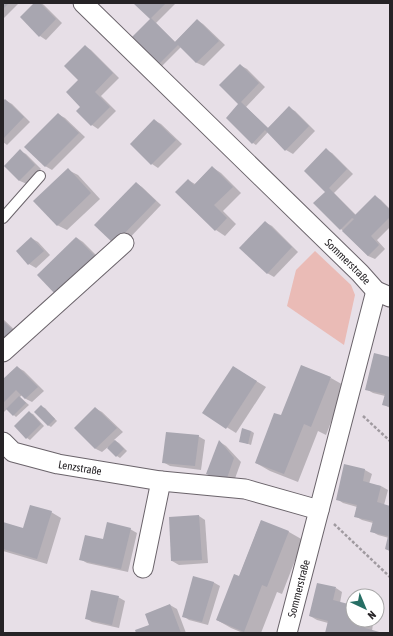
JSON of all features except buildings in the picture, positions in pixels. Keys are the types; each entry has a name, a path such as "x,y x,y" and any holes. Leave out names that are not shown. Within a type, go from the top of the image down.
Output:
{"street":[{"name":"Sommerstraße","path":"83,3 383,294 347,401 286,633"},
{"path":"3,352 124,243"},
{"name":"Lenzstraße","path":"3,442 13,452 58,464 161,481 245,488 319,510"},
{"path":"142,568 161,481"}],"lane":[{"path":"3,218 40,176"}],"path":[{"path":"347,401 390,441"},
{"path":"319,510 390,577"}],"shaded area":[{"path":"315,251 351,285 355,295 344,345 287,306 296,270"}]}
